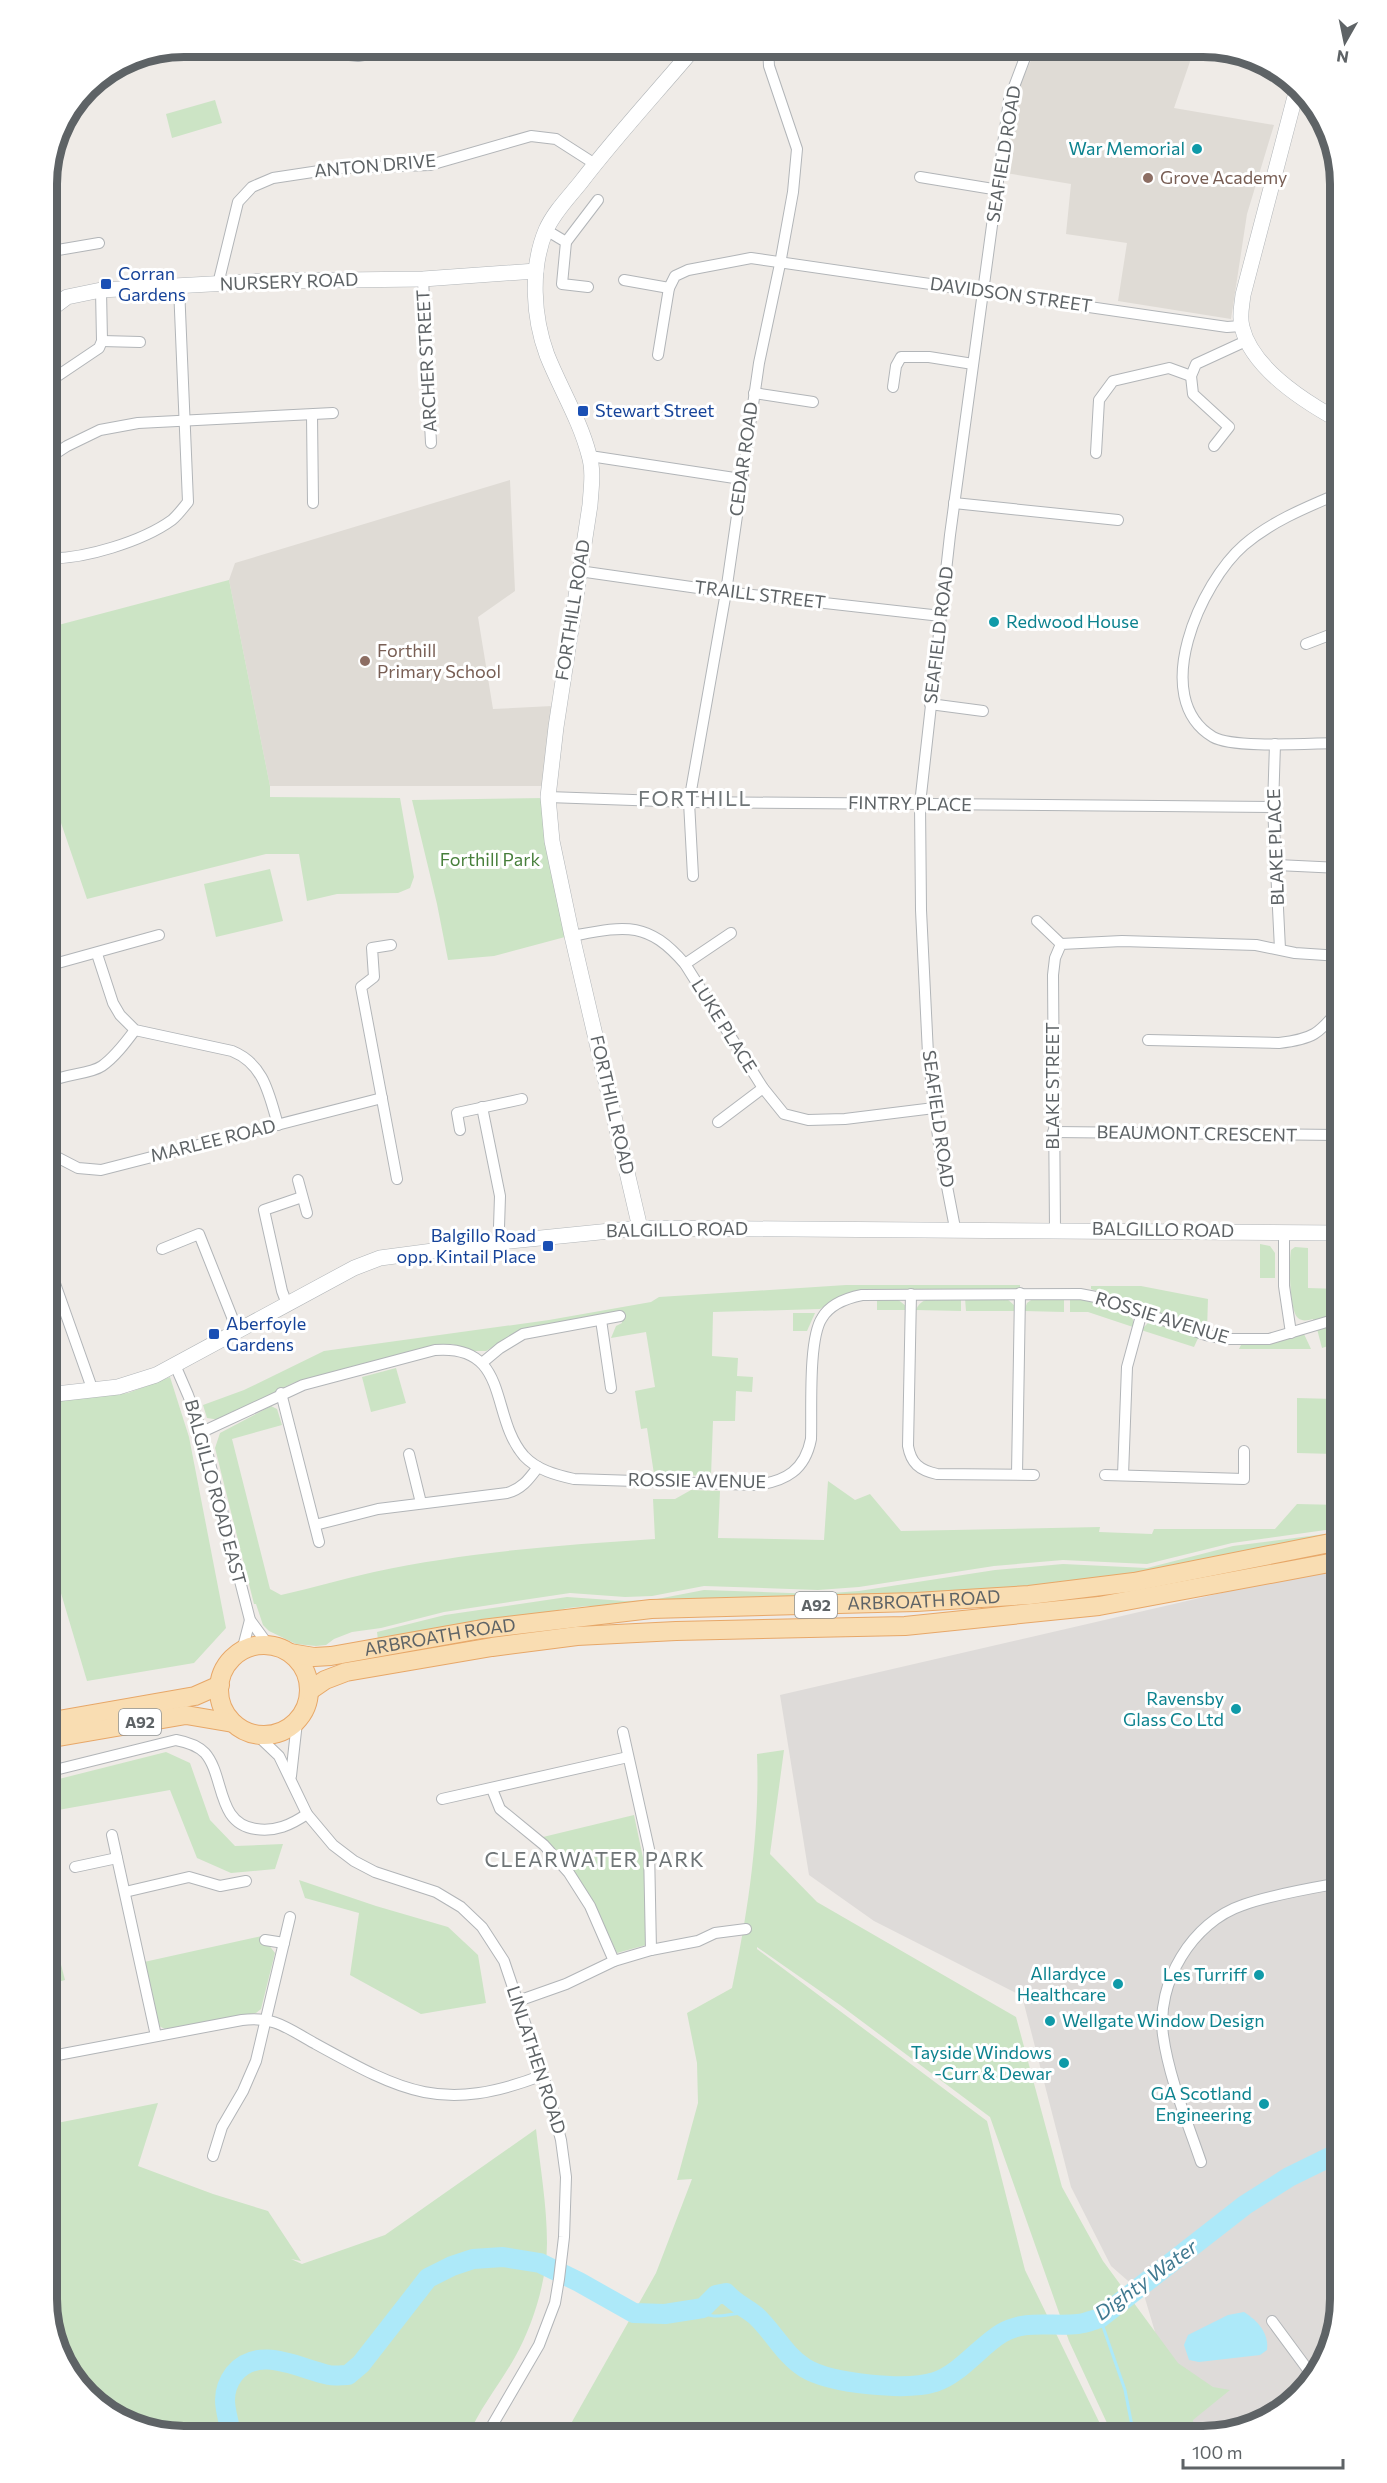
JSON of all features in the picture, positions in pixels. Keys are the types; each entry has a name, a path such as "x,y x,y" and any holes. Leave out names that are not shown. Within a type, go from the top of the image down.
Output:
{"main road":[{"name":"ARBROATH ROAD","path":"290,1653 314,1657 331,1656 482,1629 651,1610 916,1602 1029,1595 1134,1582 1330,1543"},
{"name":"ARBROATH ROAD","path":"309,1691 325,1680 346,1672 503,1645 577,1636 676,1631 905,1626 1099,1606 1330,1563"},
{"name":"A92","path":"242,1651 255,1646 269,1646 290,1653"},
{"path":"233,1723 222,1706 220,1685 223,1672 231,1660 242,1651"},
{"path":"256,1734 278,1733 297,1722 308,1702 309,1691 304,1670 290,1653"},
{"name":"A92","path":"57,1720 195,1696 220,1685"},
{"name":"A92","path":"57,1737 186,1715 233,1723 256,1734"}],"street":[{"name":"FORTHILL ROAD","path":"640,1228 552,841 548,797 590,505 590,456 575,416 546,353 536,311 536,271 546,230 557,212 686,57"},
{"name":"CEDAR ROAD","path":"693,876 689,802 726,592 754,393 793,192 797,149 769,66 769,57"},
{"name":"SEAFIELD ROAD","path":"955,1228 939,1145 928,1054 921,910 920,804 954,504 999,190 1009,100 1025,57"},
{"path":"1295,97 1243,295 1244,333 1266,368 1286,388 1330,414"},
{"name":"ANTON DRIVE","path":"218,284 238,202 252,187 273,178 339,168 430,165 531,136 556,139 595,164"},
{"path":"920,177 999,190"},
{"path":"588,287 562,284 567,242 598,200"},
{"path":"546,230 567,242"},
{"path":"57,250 99,243"},
{"name":"DAVIDSON STREET","path":"669,288 675,276 688,270 751,258 1227,327 1244,333"},
{"name":"NURSERY ROAD","path":"57,304 67,297 101,290 263,281 423,279 536,271"},
{"name":"ARCHER STREET","path":"423,279 431,443"},
{"path":"624,280 669,288 658,355"},
{"path":"57,558 104,549 153,532 175,518 188,502 179,287"},
{"path":"57,376 99,348 102,340 101,290"},
{"path":"1214,446 1229,427 1193,394 1191,376 1196,364 1244,333"},
{"path":"102,340 140,342"},
{"path":"893,387 896,366 901,357 929,357 973,364"},
{"path":"1096,453 1099,400 1113,381 1144,372 1169,369 1191,376"},
{"path":"754,393 813,402"},
{"path":"57,452 100,430 138,423 333,413"},
{"path":"312,415 313,503"},
{"path":"590,456 741,479"},
{"path":"1330,498 1267,527 1243,546 1223,569 1196,615 1184,660 1183,681 1193,716 1202,728 1224,742 1330,743"},
{"path":"954,504 1118,520"},
{"name":"TRAILL STREET","path":"579,571 726,592 941,616"},
{"path":"1306,644 1330,635"},
{"path":"930,704 983,711"},
{"name":"BLAKE PLACE","path":"1275,744 1274,807 1280,949"},
{"name":"FINTRY PLACE","path":"548,797 689,802 1274,807"},
{"path":"1277,865 1330,867"},
{"path":"1038,921 1061,944 1122,941 1256,945 1295,953 1330,955"},
{"name":"LUKE PLACE","path":"572,936 610,929 640,929 657,937 685,964 763,1088 784,1114 808,1120 844,1119 934,1108"},
{"name":"LUKE PLACE","path":"685,964 731,933"},
{"path":"57,964 159,935"},
{"name":"BLAKE STREET","path":"1055,1229 1053,975 1054,958 1061,944"},
{"path":"391,945 372,948 374,977 361,987 397,1179"},
{"path":"97,954 113,1003 120,1015 135,1030 244,1055 259,1069 267,1086 278,1125"},
{"path":"1148,1040 1279,1043 1300,1041 1320,1032 1330,1021"},
{"path":"57,1077 101,1067 124,1045 135,1030"},
{"name":"LUKE PLACE","path":"718,1122 763,1088"},
{"name":"MARLEE ROAD","path":"57,1159 78,1168 101,1170 382,1098"},
{"path":"460,1130 457,1113 522,1099"},
{"path":"482,1107 500,1196 501,1242"},
{"name":"BEAUMONT CRESCENT","path":"1053,1132 1330,1135"},
{"path":"298,1180 307,1213"},
{"path":"287,1304 264,1210 302,1197"},
{"name":"BALGILLO ROAD","path":"57,1394 136,1383 175,1365 354,1269 380,1258 501,1242 640,1228 955,1228 1330,1233"},
{"path":"1284,1232 1284,1286 1291,1333"},
{"path":"162,1249 199,1234 238,1332"},
{"path":"57,1289 93,1390"},
{"path":"1017,1474 1020,1293"},
{"path":"911,1294 908,1446 915,1465 925,1472 936,1474 1034,1474"},
{"name":"ROSSIE AVENUE","path":"482,1363 496,1384 507,1428 515,1443 538,1467 556,1475 574,1479 757,1485 772,1483 787,1477 808,1454 811,1439 816,1330 822,1318 837,1303 850,1298 862,1295 911,1294 1080,1294 1101,1298 1206,1335 1245,1341 1269,1339 1330,1321"},
{"path":"1124,1475 1127,1367 1142,1312"},
{"path":"202,1432 281,1393 303,1385 435,1350 461,1350 482,1363 500,1348 523,1334 620,1316"},
{"path":"601,1320 611,1388"},
{"name":"BALGILLO ROAD EAST","path":"175,1365 202,1432 250,1620 269,1646"},
{"path":"281,1393 319,1542"},
{"path":"1105,1475 1244,1479 1244,1451"},
{"path":"409,1454 421,1503"},
{"path":"315,1525 378,1509 517,1490 538,1467"},
{"name":"BALGILLO ROAD EAST","path":"242,1651 250,1620"},
{"name":"LINLATHEN ROAD","path":"291,1776 297,1722"},
{"path":"623,1732 650,1856 651,1950"},
{"name":"LINLATHEN ROAD","path":"256,1734 279,1756 291,1776 307,1814 325,1838 354,1861 375,1872 436,1892 472,1916 492,1940 504,1961 518,2001 543,2075 564,2156 566,2198 563,2254 555,2303 548,2325 530,2365 492,2426"},
{"path":"57,1769 176,1740 188,1743 206,1755 226,1807 235,1820 243,1826 263,1830 277,1829 307,1814"},
{"path":"442,1799 628,1757"},
{"path":"492,1789 500,1809 544,1845 579,1888 590,1906 614,1961"},
{"path":"112,1834 156,2036"},
{"path":"75,1867 117,1858"},
{"path":"125,1892 189,1877 220,1886 246,1881"},
{"path":"1201,2162 1168,2061 1162,2033 1164,2004 1171,1975 1190,1945 1206,1928 1233,1910 1242,1905 1330,1885"},
{"path":"213,2156 226,2119 254,2069 290,1917"},
{"path":"518,2001 566,1984 614,1961 651,1950 687,1944 715,1933 746,1929"},
{"path":"265,1940 284,1943"},
{"path":"57,2055 242,2020 266,2019 380,2079 419,2092 450,2096 488,2092 543,2075"},
{"path":"1272,2321 1308,2370"}],"shaded area":[{"name":"Grove Academy","path":"1032,57 1192,57 1174,108 1274,125 1247,214 1231,319 1118,301 1127,243 1066,234 1071,184 1006,173 1013,100"},
{"name":"Forthill Primary School","path":"510,480 515,591 478,617 493,709 552,706 542,786 270,786 229,580 235,563"},
{"path":"1330,1570 1329,2315 1326,2332 1309,2369 1287,2394 1273,2405 1259,2413 1228,2424 1183,2426 1144,2295 1111,2266 1071,2187 1022,1996 874,1921 809,1875 780,1695"}],"green space":[{"path":"215,100 222,123 172,138 166,114"},
{"path":"229,580 270,786 270,797 400,798 414,877 410,888 398,893 337,894 307,901 299,854 266,854 87,899 57,811 57,625"},
{"name":"Forthill Park","path":"545,798 565,937 494,956 448,960 412,800"},
{"path":"270,869 283,921 216,937 204,884"},
{"path":"1260,1244 1270,1246 1275,1253 1275,1278 1260,1278"},
{"path":"1295,1247 1308,1248 1308,1288 1330,1289 1330,1317 1314,1322 1313,1319 1298,1318 1295,1314 1290,1286 1291,1250"},
{"path":"846,1285 1020,1285 1020,1289 858,1291 836,1298 820,1309 713,1312 712,1356 738,1358 737,1376 753,1377 752,1392 736,1391 735,1421 713,1421 711,1476 654,1474 647,1428 641,1429 635,1391 655,1387 646,1332 611,1338 616,1326 622,1323 620,1312 522,1329 486,1351 474,1351 452,1344 439,1344 293,1383 220,1420 207,1418 203,1405 244,1390 324,1351 549,1320 651,1302 659,1297"},
{"path":"1091,1286 1141,1286 1208,1299 1207,1330 1091,1289"},
{"path":"961,1298 961,1311 916,1310 923,1301 929,1299"},
{"path":"965,1298 1006,1298 1015,1306 1015,1311 966,1311"},
{"path":"1034,1298 1064,1298 1064,1312 1024,1311 1027,1303"},
{"path":"1070,1298 1104,1303 1130,1312 1133,1327 1088,1312 1070,1312"},
{"path":"877,1299 897,1299 906,1306 906,1310 877,1310"},
{"path":"793,1313 815,1313 807,1331 793,1331"},
{"path":"1149,1322 1199,1336 1194,1347 1141,1330"},
{"path":"1330,1325 1330,1345 1322,1348 1317,1329"},
{"path":"1304,1334 1311,1349 1239,1349 1241,1345 1275,1343"},
{"path":"396,1368 406,1403 371,1412 362,1377"},
{"path":"170,1377 189,1437 226,1628 194,1663 87,1681 57,1580 57,1401 128,1393"},
{"path":"1297,1398 1330,1399 1330,1454 1297,1453"},
{"path":"271,1406 277,1409 282,1425 232,1439 270,1589 281,1595 374,1572 444,1559 549,1547 655,1539 653,1499 675,1499 691,1490 720,1491 718,1538 824,1540 828,1481 855,1500 870,1494 901,1531 1100,1527 1099,1532 1152,1534 1154,1529 1275,1529 1297,1504 1330,1505 1330,1529 1232,1543 1147,1564 1063,1560 994,1566 859,1587 818,1590 704,1586 652,1596 625,1597 570,1593 444,1612 381,1628 352,1632 326,1645 316,1646 296,1644 269,1631 263,1625 256,1604 254,1604 215,1448 220,1433"},
{"path":"1330,1533 1330,1538 1147,1574 1029,1591 627,1607 588,1606 507,1621 378,1640 377,1632 445,1615 567,1597 625,1601 652,1600 704,1590 818,1594 859,1591 995,1570 1063,1564 1147,1568 1233,1546"},
{"path":"784,1750 770,1854 817,1902 1016,2017 1062,2187 1103,2261 1178,2363 1213,2387 1230,2390 1193,2420 1194,2426 1108,2426 1069,2341 990,2117 840,2005 757,1947 987,2121 1025,2270 1101,2426 570,2426 656,2273 692,2179 677,2180 698,2103 697,2063 687,2013 732,1988 752,1872 757,1812 757,1754"},
{"path":"166,1752 190,1763 210,1820 235,1846 283,1844 275,1869 231,1873 197,1858 170,1790 57,1810 57,1779"},
{"path":"634,1815 646,1872 646,1945 617,1953 591,1897 543,1837"},
{"path":"299,1880 448,1927 478,1955 486,2003 421,2014 350,1975 359,1913 305,1898"},
{"path":"262,1936 275,1953 261,2009 256,2013 165,2029 159,2026 144,1962"},
{"path":"57,1949 65,1980 57,1982"},
{"path":"158,2103 138,2166 213,2194 268,2211 301,2261 291,2259 302,2264 385,2235 536,2129 545,2200 547,2243 542,2287 522,2344 473,2426 176,2426 159,2424 128,2413 114,2405 89,2383 70,2355 61,2332 57,2299 57,2123"}],"water":[{"path":"1244,2312 1262,2328 1267,2350 1260,2355 1199,2362 1189,2360 1184,2345 1188,2335 1228,2315"}],"waterway":[{"name":"Dighty Water","path":"229,2426 225,2404 227,2386 234,2374 244,2365 255,2361 280,2361 329,2375 348,2375 361,2364 428,2278 473,2259 503,2257 540,2263 634,2313 665,2314 703,2308 716,2295 726,2293 755,2315 798,2363 817,2374 850,2382 888,2386 922,2385 935,2382 953,2373 994,2339 1011,2329 1030,2325 1078,2324 1100,2318 1245,2205 1289,2177 1330,2157"},
{"name":"Dighty Water","path":"694,2309 711,2316 754,2314"},
{"path":"1100,2318 1125,2390 1132,2426"}],"place":[{"name":"War Memorial","path":"1197,149"},
{"name":"Grove Academy","path":"1148,178"},
{"name":"Corran Gardens","path":"106,284"},
{"name":"Stewart Street","path":"583,411"},
{"name":"Redwood House","path":"994,622"},
{"name":"Forthill Primary School","path":"365,661"},
{"name":"Balgillo Road opp. Kintail Place","path":"548,1246"},
{"name":"Aberfoyle Gardens","path":"214,1334"},
{"name":"Ravensby Glass Co Ltd","path":"1236,1709"},
{"name":"Les Turriff","path":"1259,1975"},
{"name":"Allardyce Healthcare","path":"1118,1984"},
{"name":"Wellgate Window Design","path":"1050,2021"},
{"name":"Tayside Windows -Curr & Dewar","path":"1064,2063"},
{"name":"GA Scotland Engineering","path":"1264,2104"}],"district":[{"name":"FORTHILL","path":"695,799"},
{"name":"CLEARWATER PARK","path":"595,1860"}]}
